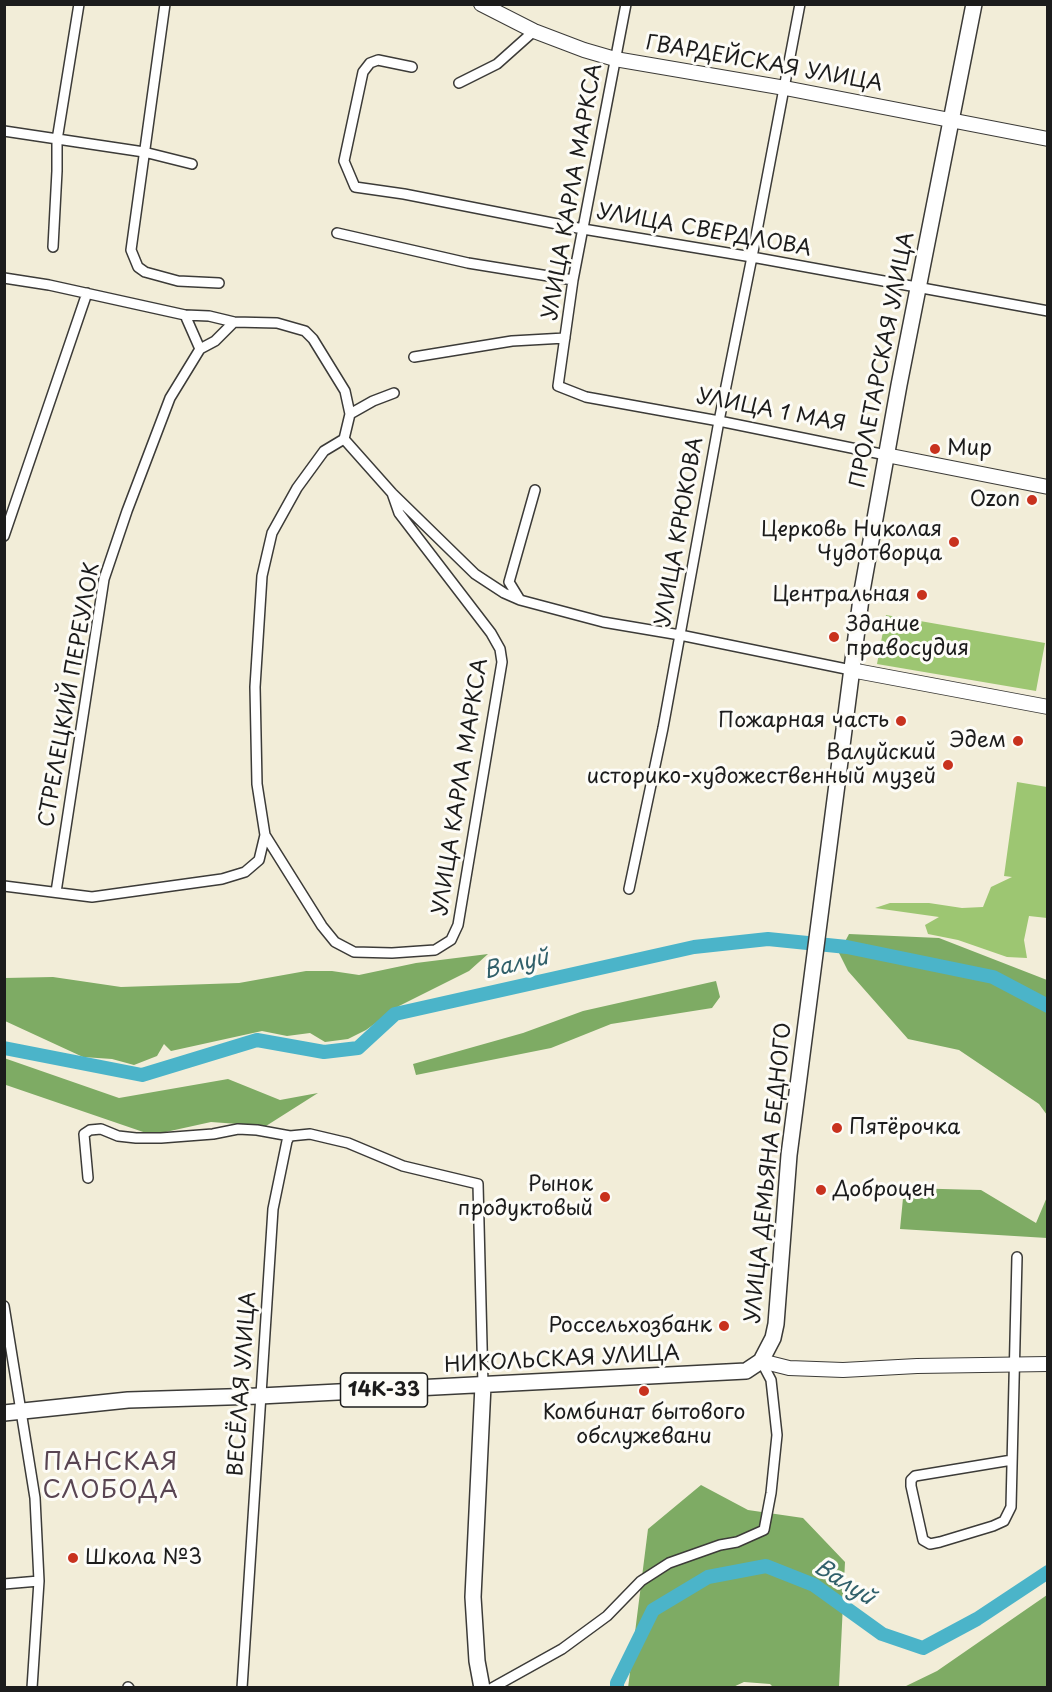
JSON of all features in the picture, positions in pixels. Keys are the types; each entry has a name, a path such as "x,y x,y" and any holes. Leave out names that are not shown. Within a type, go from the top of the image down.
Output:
{"main road":[{"name":"ГВАРДЕЙСКАЯ УЛИЦА","path":"481,4 534,31 615,59 785,88 1047,139"},
{"name":"ПРОЛЕТАРСКАЯ УЛИЦА","path":"822,903 862,591 918,287 974,4"},
{"name":"УЛИЦА 1 МАЯ","path":"886,455 1047,487"},
{"path":"851,670 1047,707"},
{"name":"УЛИЦА ДЕМЬЯНА БЕДНОГО","path":"761,1361 776,1324 789,1155 822,903"},
{"path":"761,1361 789,1368 843,1370 917,1366 1047,1364"},
{"name":"НИКОЛЬСКАЯ УЛИЦА","path":"4,1413 128,1400 260,1396 746,1371 761,1361"},
{"path":"482,1688 477,1661 473,1597 483,1385"}],"street":[{"path":"53,246 57,140 79,4"},
{"path":"165,4 131,250 138,267 145,272 178,281 219,284"},
{"name":"УЛИЦА КАРЛА МАРКСА","path":"558,386 573,280 626,4"},
{"name":"УЛИЦА КРЮКОВА","path":"629,889 663,728 719,421 800,4"},
{"path":"459,83 497,64 534,31"},
{"name":"УЛИЦА СВЕРДЛОВА","path":"412,67 378,60 370,63 363,72 344,161 355,187 1047,311"},
{"path":"4,131 144,152 192,164"},
{"path":"337,233 468,263 573,280"},
{"path":"4,278 49,285 185,315 209,316 234,322 277,323 304,331 313,339 335,372 345,391 350,414 344,440 324,451 297,488 272,533 262,576 255,687 257,784 265,835 259,860 245,872 222,879 92,897 4,885"},
{"path":"4,536 87,293"},
{"path":"185,315 200,349"},
{"name":"СТРЕЛЕЦКИЙ ПЕРЕУЛОК","path":"56,892 104,579 126,511 170,398 200,349 215,340 234,322"},
{"path":"414,357 512,341 565,339"},
{"name":"УЛИЦА 1 МАЯ","path":"558,386 586,397 886,455"},
{"path":"350,414 373,401 394,393"},
{"path":"344,440 392,493 475,574 504,593 520,600 603,622 680,635 851,670"},
{"path":"520,600 509,582 535,490"},
{"name":"УЛИЦА КАРЛА МАРКСА","path":"265,835 322,926 335,942 354,952 392,953 435,950 451,940 458,925 502,662 500,649 491,633 399,513 392,493"},
{"path":"88,1178 84,1134 90,1130 101,1129 118,1136 136,1138 213,1134 238,1129 290,1136 310,1134 348,1143 403,1166 478,1184 483,1385"},
{"name":"ВЕСЁЛАЯ УЛИЦА","path":"242,1688 273,1209 290,1136"},
{"path":"1012,1460 915,1476 911,1480 911,1486 923,1540 930,1544 940,1542 1004,1521 1011,1507 1017,1257"},
{"path":"4,1306 35,1498 39,1581 32,1688"},
{"path":"492,1688 562,1649 607,1616 641,1581 674,1560 736,1542 764,1530 771,1493 777,1435 771,1380 761,1361"},
{"path":"4,1584 39,1581"}],"green space":[{"path":"886,615 1045,643 1036,691 877,664"},
{"path":"1017,782 1047,787 1047,918 1029,916 1024,940 1027,958 1007,957 958,940 928,934 925,925 939,917 875,908 890,903 929,903 962,908 983,907 991,887 1012,877 1004,876"},
{"path":"849,934 939,938 1047,980 1047,1115 1039,1104 959,1050 908,1039 848,971 839,953"},
{"path":"488,954 469,971 399,1006 366,1030 348,1039 325,1042 310,1033 287,1036 262,1031 171,1051 164,1044 157,1056 134,1065 112,1059 83,1057 5,1021 5,978 53,977 121,987 239,983 306,971 332,971 359,975 416,963"},
{"path":"716,981 720,997 712,1008 611,1024 551,1048 416,1075 413,1064 523,1033 583,1011"},
{"path":"4,1058 119,1098 228,1079 280,1100 318,1093 266,1126 211,1122 152,1135 6,1085"},
{"path":"904,1188 981,1190 1036,1223 1047,1197 1047,1238 900,1229"},
{"path":"701,1485 748,1510 803,1518 845,1562 839,1687 773,1687 770,1684 744,1682 731,1688 628,1688 648,1529"},
{"path":"1047,1595 1047,1687 904,1687 937,1671"}],"waterway":[{"name":"Валуй","path":"4,1048 142,1075 257,1040 324,1052 358,1048 395,1014 694,947 768,939 847,947 993,977 1048,1006"},
{"name":"Валуй","path":"617,1688 617,1683 653,1610 708,1577 766,1566 814,1585 882,1634 923,1648 977,1619 1048,1572"}],"place":[{"name":"Мир","path":"935,449"},
{"name":"Ozon","path":"1032,500"},
{"name":"Церковь Николая Чудотворца","path":"954,542"},
{"name":"Центральная","path":"922,595"},
{"name":"Здание правосудия","path":"834,637"},
{"name":"Пожарная часть","path":"901,721"},
{"name":"Эдем","path":"1018,741"},
{"name":"Валуйский историко-художественный музей","path":"948,765"},
{"name":"Пятёрочка","path":"837,1128"},
{"name":"Доброцен","path":"821,1190"},
{"name":"Рынок продуктовый","path":"605,1197"},
{"name":"Россельхозбанк","path":"724,1326"},
{"name":"Комбинат бытового обслужевани","path":"644,1391"},
{"name":"Школа №3","path":"73,1558"}],"district":[{"name":"ПАНСКАЯ СЛОБОДА","path":"111,1477"}]}
